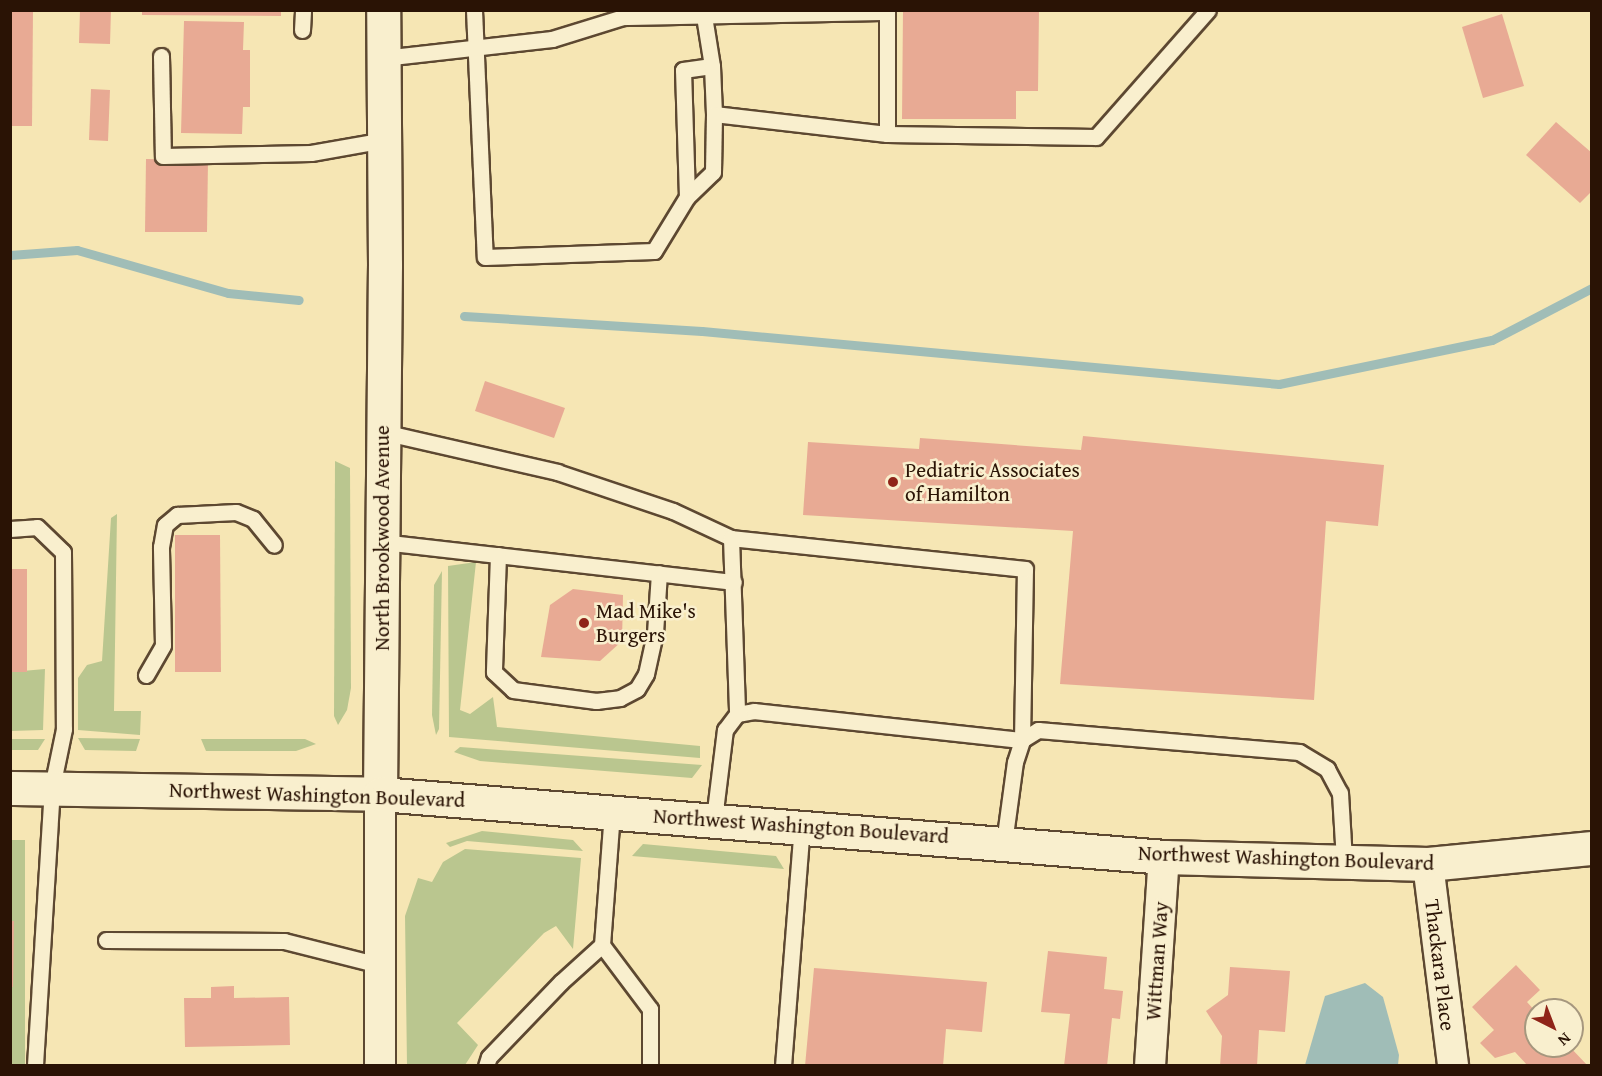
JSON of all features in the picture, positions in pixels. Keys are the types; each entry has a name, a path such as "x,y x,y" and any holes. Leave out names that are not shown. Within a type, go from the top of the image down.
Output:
{"main road":[{"name":"North Brookwood Avenue","path":"380,794 383,10"},
{"name":"Northwest Washington Boulevard","path":"10,788 380,794 802,825 1164,857 1428,864 1592,849"}],"street":[{"name":"North Brookwood Avenue","path":"380,794 380,1065"},
{"name":"Wittman Way","path":"1150,1065 1164,857"},
{"name":"Thackara Place","path":"1428,864 1453,1065"}],"lane":[{"path":"302,30 303,10"},
{"path":"474,10 485,257 654,251 687,197 713,172 712,66 704,16"},
{"path":"714,114 887,134 1096,137 1208,10"},
{"path":"382,58 552,39 623,17 887,11 887,134"},
{"path":"161,56 164,156 311,153 384,140"},
{"path":"687,197 683,70 712,66"},
{"path":"383,432 557,472 673,511 731,538 1025,569 1022,740 1015,762 1004,843"},
{"path":"146,675 163,645 161,547 165,525 177,514 236,512 253,519 274,544"},
{"path":"10,529 37,527 63,552 64,729 52,787 35,1065"},
{"path":"714,819 725,730 737,714 731,538"},
{"path":"382,542 734,582"},
{"path":"498,555 494,672 513,690 596,701 620,698 637,689 646,674 655,633 659,573"},
{"path":"737,714 754,711 1022,740 1038,730 1299,752 1327,769 1340,793 1344,861"},
{"path":"612,812 602,945 650,1009 650,1065"},
{"path":"783,1065 802,825"},
{"path":"106,940 285,941 379,965"},
{"path":"486,1065 489,1057 553,990 602,945"}],"green space":[{"path":"335,461 350,468 351,688 347,710 338,725 334,716"},
{"path":"117,514 114,711 141,711 140,735 78,730 78,678 87,665 102,661 111,518"},
{"path":"476,562 460,710 470,714 493,697 497,727 700,746 700,758 449,737 448,566"},
{"path":"442,571 439,729 436,735 432,715 434,585"},
{"path":"45,669 43,730 11,731 11,672"},
{"path":"78,738 140,739 136,751 85,750"},
{"path":"11,739 45,739 38,750 11,750"},
{"path":"201,739 305,739 316,744 296,751 206,751"},
{"path":"460,747 702,765 692,778 480,761 454,752"},
{"path":"482,831 573,840 583,851 467,841 450,847 446,843"},
{"path":"11,840 25,840 25,1065 11,1066"},
{"path":"643,844 776,856 784,869 632,856"},
{"path":"465,849 581,858 573,949 556,926 544,933 457,1023 478,1045 465,1065 407,1065 405,916 418,878 432,882 443,862"}],"water":[{"path":"1365,983 1383,997 1399,1055 1398,1065 1305,1065 1325,996"}],"building":[{"path":"10,10 33,10 32,126 10,126"},
{"path":"80,10 111,10 110,44 79,43"},
{"path":"142,10 281,10 281,16 142,15"},
{"path":"903,10 1039,10 1038,91 1016,91 1016,119 902,119"},
{"path":"1502,14 1524,86 1483,98 1462,27"},
{"path":"184,21 244,22 243,50 250,50 250,107 243,107 242,134 181,133"},
{"path":"91,89 110,90 108,141 89,140"},
{"path":"1556,122 1592,153 1592,191 1580,203 1526,155"},
{"path":"146,159 208,160 207,232 145,232"},
{"path":"485,381 565,408 554,438 475,411"},
{"path":"1083,436 1384,465 1378,526 1326,521 1314,700 1060,684 1073,531 803,515 808,442 919,449 920,438 1081,450"},
{"path":"175,535 220,535 221,672 175,672"},
{"path":"10,569 27,569 27,672 10,672"},
{"name":"Mad Mike's Burgers","path":"573,589 623,595 622,641 600,661 541,657 550,605"},
{"path":"10,921 14,921 13,987 10,987"},
{"path":"1048,951 1107,957 1104,989 1123,991 1120,1019 1112,1018 1107,1066 1064,1066 1070,1014 1041,1012"},
{"path":"1516,965 1540,990 1531,998 1524,998 1524,1058 1580,1058 1588,1066 1528,1066 1515,1052 1495,1058 1480,1043 1494,1030 1472,1007"},
{"path":"1230,967 1290,971 1285,1032 1259,1030 1257,1066 1220,1066 1222,1036 1206,1011 1228,995"},
{"path":"814,968 987,982 982,1032 946,1029 943,1066 805,1066"},
{"path":"234,986 234,998 289,997 290,1045 185,1047 184,998 211,998 211,987"}],"waterway":[{"path":"10,255 77,250 228,293 299,300"},
{"path":"464,316 702,331 1279,384 1492,340 1592,288"}],"place":[{"name":"Pediatric Associates of Hamilton","path":"893,482"},
{"name":"Mad Mike's Burgers","path":"584,623"}]}
